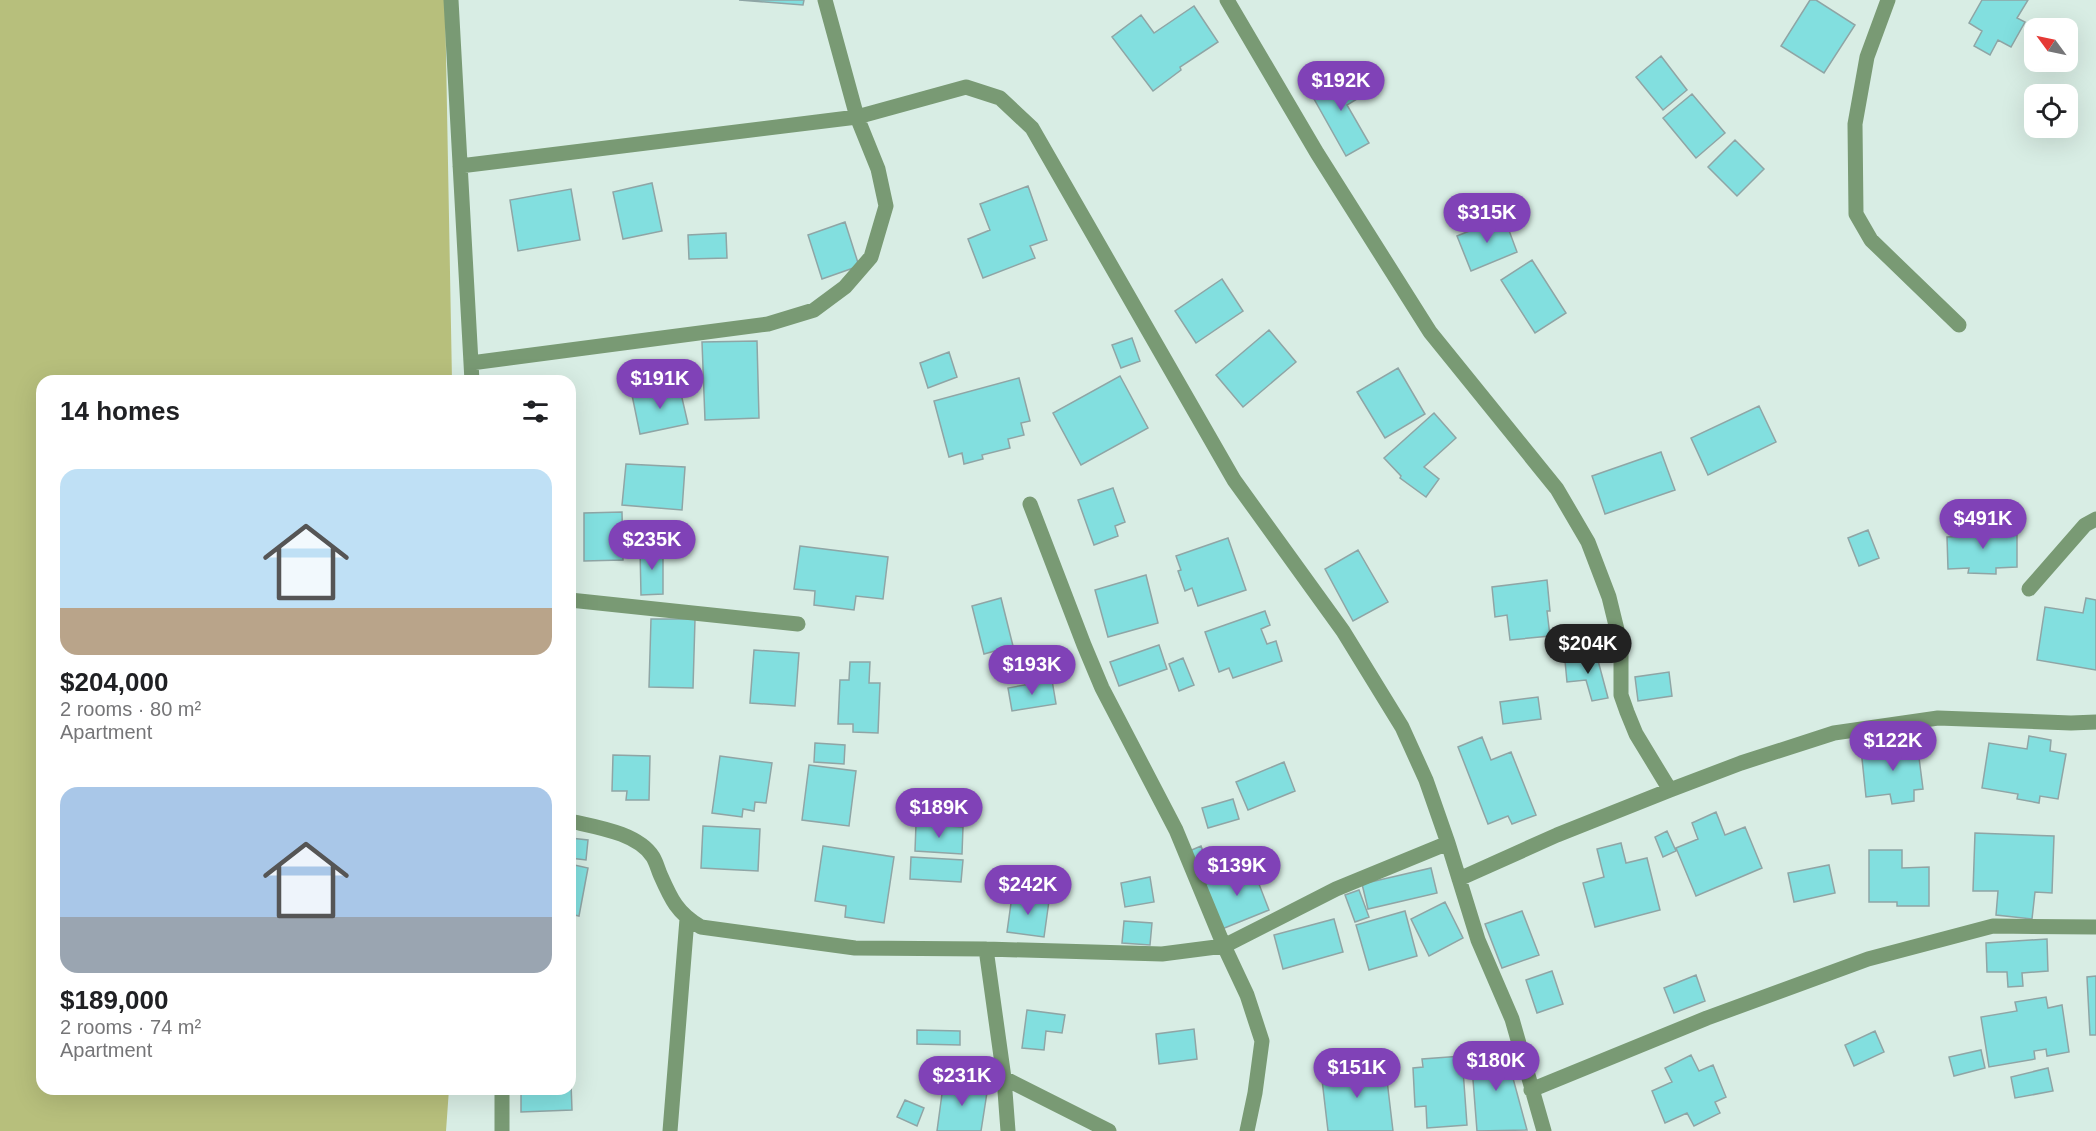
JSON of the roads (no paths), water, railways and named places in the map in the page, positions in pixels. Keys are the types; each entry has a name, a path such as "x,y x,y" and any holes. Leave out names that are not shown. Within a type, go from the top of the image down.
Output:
{"street":[{"path":"451,0 472,375"},
{"path":"471,363 768,324 814,310 845,287 871,257 886,206 878,169 857,117 825,0"},
{"path":"1227,0 1317,153 1430,332 1557,489 1588,542 1609,597 1621,646 1621,695 1645,750 1670,790"},
{"path":"1888,0 1867,57 1855,124 1856,214 1871,240 1959,325"},
{"path":"460,166 857,117 966,87 1000,98 1032,128 1234,480 1343,631 1402,727 1426,780 1478,940 1512,1019 1544,1131"},
{"path":"1030,504 1102,688 1176,830 1247,995 1262,1041 1255,1094 1247,1131"},
{"path":"2029,589 2085,525 2096,519"},
{"path":"576,601 798,624"},
{"path":"1459,879 1557,835 1670,790 1741,763 1834,733 1938,718 2096,722"},
{"path":"576,822 633,839 653,856 672,903 687,919 701,927 855,948 1162,954 1224,946 1336,890 1448,843"},
{"path":"670,1131 687,919"},
{"path":"1531,1090 1707,1018 1868,958 1994,927 2096,927"},
{"path":"986,949 1004,1078 1008,1131"},
{"path":"1004,1078 1109,1131"},
{"path":"501,1095 502,1131"}]}
